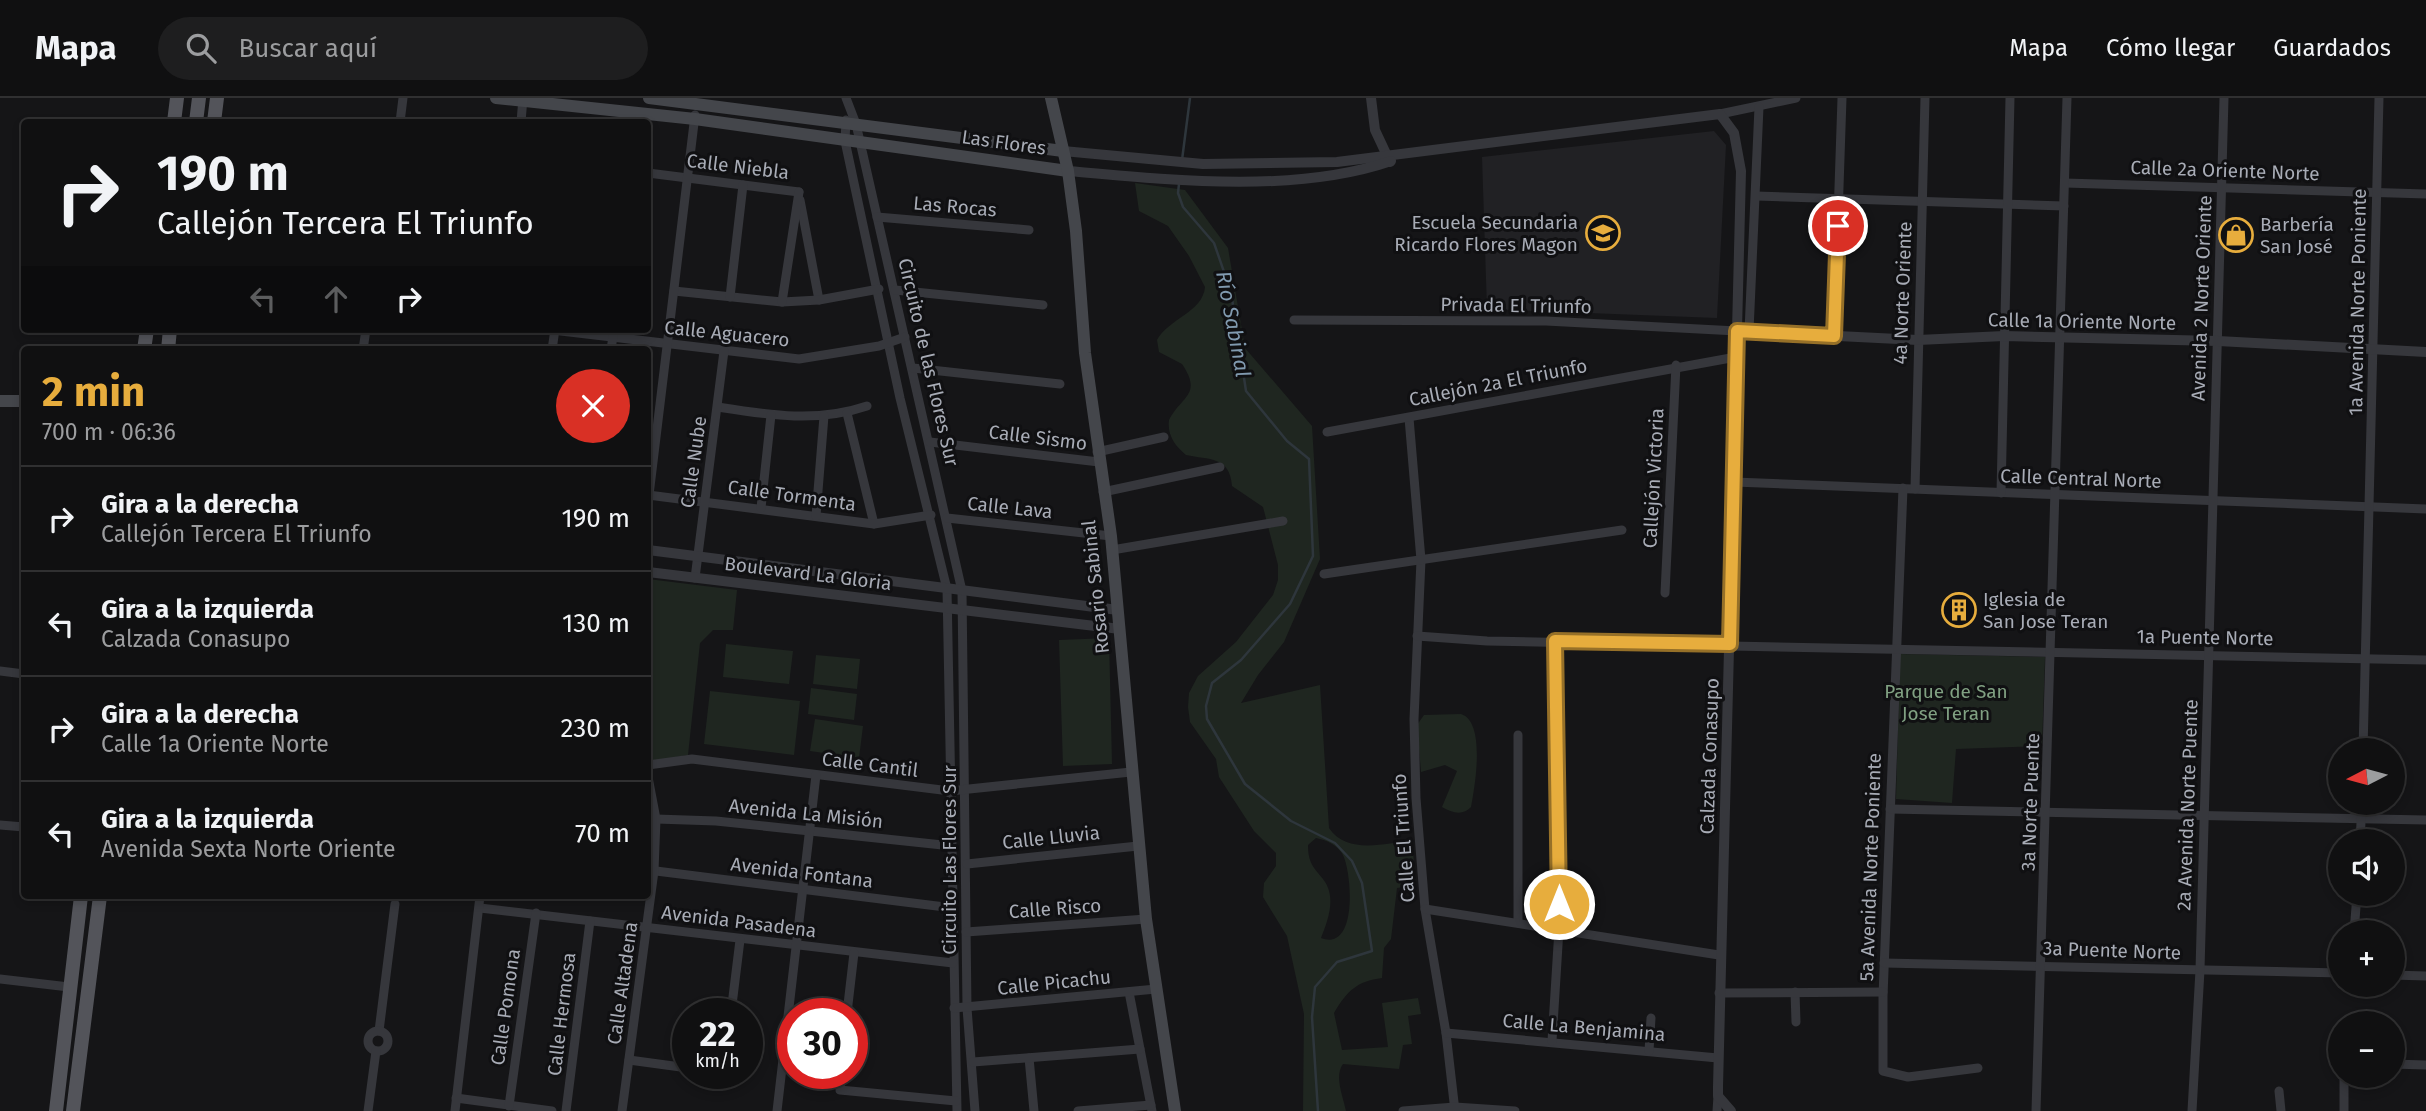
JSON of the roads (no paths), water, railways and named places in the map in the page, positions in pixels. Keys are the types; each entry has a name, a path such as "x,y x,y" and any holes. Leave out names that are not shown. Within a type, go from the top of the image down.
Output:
{"main road":[{"path":"174,119 177,98"},
{"path":"196,119 199,98"},
{"path":"214,119 217,98"},
{"name":"Las Flores","path":"496,98 695,120 1068,171"},
{"path":"649,98 850,120 1063,151"},
{"name":"Rosario Sabinal","path":"1051,98 1068,171 1098,457 1118,610 1146,919 1172,1072 1175,1111"},
{"path":"0,401 21,401"},
{"path":"56,1111 81,899"},
{"path":"73,1111 100,899"},
{"name":"Rosario Sabinal","path":"1172,1072 1178,1081 1182,1111"}],"street":[{"path":"400,119 403,98"},
{"path":"839,1089 956,1106 947,589 889,342 846,98"},
{"path":"1371,98 1374,130 1388,159"},
{"path":"1063,151 1203,164 1298,164 1388,159 1720,114 1796,98"},
{"path":"1834,336 1842,98"},
{"name":"4a Norte Oriente","path":"1915,489 1924,98"},
{"path":"2001,493 2011,98"},
{"name":"3a Norte Puente","path":"2036,1111 2067,98"},
{"name":"Avenida 2 Norte Oriente","path":"2212,499 2224,98"},
{"name":"1a Avenida Norte Poniente","path":"2363,738 2375,351 2379,98"},
{"path":"521,119 523,100"},
{"path":"651,470 696,104"},
{"path":"1749,331 1759,107"},
{"name":"Calzada Conasupo","path":"1717,1111 1741,171 1734,133 1720,114"},
{"name":"Circuito de las Flores Sur","path":"852,141 877,217 895,290 947,518 964,609"},
{"name":"Las Flores","path":"1068,171 1203,180 1300,178 1357,172 1388,159"},
{"path":"1298,164 1300,178"},
{"name":"Calle Niebla","path":"651,173 799,192 819,300"},
{"name":"Calle 2a Oriente Norte","path":"2065,183 2426,194"},
{"path":"730,297 743,185"},
{"path":"782,302 799,192"},
{"path":"1756,196 1923,204 2008,203 2064,206"},
{"name":"Las Rocas","path":"877,217 1029,230"},
{"path":"674,291 782,302 819,300 879,289"},
{"path":"895,290 1043,305"},
{"name":"Privada El Triunfo","path":"1294,320 1546,321 1737,331"},
{"name":"Calle 1a Oriente Norte","path":"1737,331 1917,340 2004,336 2218,341 2426,352"},
{"name":"Calle Aguacero","path":"613,334 666,344 799,359 905,337"},
{"name":"Calle Nube","path":"695,578 724,351"},
{"name":"Callejón 2a El Triunfo","path":"1327,432 1736,357"},
{"name":"Callejón Victoria","path":"1665,593 1676,366"},
{"path":"913,368 1060,384"},
{"path":"718,407 771,415 824,416 847,413 867,406"},
{"path":"847,413 874,524"},
{"path":"761,508 771,415"},
{"path":"816,516 824,416"},
{"name":"Calle El Triunfo","path":"1409,418 1420,537 1416,798 1425,909 1446,1033 1455,1109"},
{"path":"1098,457 1164,437"},
{"name":"Calle Sismo","path":"930,442 1098,457"},
{"path":"1103,492 1220,467"},
{"name":"Calle Central Norte","path":"1734,482 2426,509"},
{"name":"5a Avenida Norte Poniente","path":"1903,488 1894,649 1883,994 1884,1071 1908,1077 1978,1068"},
{"name":"Calle Tormenta","path":"651,495 705,500 874,524 931,515"},
{"name":"2a Avenida Norte Puente","path":"2192,1111 2200,970 2212,499"},
{"name":"Calle Lava","path":"947,518 1111,543 1283,521"},
{"path":"1324,574 1622,530"},
{"name":"Boulevard La Gloria","path":"651,550 1118,610"},
{"name":"Boulevard La Gloria","path":"651,572 1119,629"},
{"name":"Circuito Las Flores Sur","path":"964,609 967,1008 975,1111"},
{"name":"1a Puente Norte","path":"1417,636 2426,660"},
{"path":"1552,1041 1559,929 1555,641"},
{"path":"0,671 21,674"},
{"path":"1518,735 1518,922"},
{"name":"Calle Cantil","path":"651,765 692,759 950,791 1131,772"},
{"path":"777,1111 816,775"},
{"name":"Calle Altadena","path":"651,793 656,819 651,871"},
{"path":"1889,809 2046,810 2426,820"},
{"name":"Avenida La Misión","path":"656,819 716,821 952,846"},
{"path":"2361,829 2362,819"},
{"path":"0,825 21,827"},
{"name":"Calle Lluvia","path":"967,864 1138,846"},
{"name":"Avenida Fontana","path":"651,871 953,908"},
{"path":"455,1111 480,899"},
{"name":"Calle Altadena","path":"622,1111 649,899"},
{"path":"368,1111 376,1051 368,1041 370,1035 379,1031 395,904"},
{"name":"Avenida Pasadena","path":"480,908 953,963"},
{"path":"1425,909 1719,955"},
{"name":"Calle Pomona","path":"509,1105 536,913"},
{"name":"Calle Risco","path":"966,932 1146,919"},
{"name":"Calle Hermosa","path":"566,1111 590,920"},
{"path":"733,998 740,940"},
{"path":"848,998 853,953"},
{"name":"3a Puente Norte","path":"1884,963 2328,974"},
{"path":"2405,975 2426,976"},
{"path":"0,979 69,987"},
{"name":"Calle Picachu","path":"954,1008 1156,989"},
{"path":"1078,1111 1151,1108 1129,992"},
{"path":"1795,992 1796,1022"},
{"path":"1719,993 1883,994"},
{"path":"1649,1051 1651,1018"},
{"name":"Calle La Benjamina","path":"1446,1033 1718,1058"},
{"path":"973,1062 1140,1049"},
{"path":"1029,1058 1034,1111"},
{"path":"629,1060 672,1066"},
{"path":"2405,1064 2426,1065"},
{"path":"2344,1088 2344,1111"},
{"path":"2278,1091 2281,1111"},
{"path":"1718,1096 1731,1111"},
{"path":"456,1098 552,1111"},
{"path":"1403,1111 1515,1111"}],"waterway":[{"name":"Río Sabinal","path":"1182,160 1190,98"},
{"name":"Río Sabinal","path":"1179,184 1178,193 1183,207 1214,243 1231,292 1246,391 1287,441 1309,459 1313,556 1290,604 1241,660 1212,683 1206,706 1207,719 1245,784 1291,821 1335,843 1352,861 1362,883 1372,951 1337,962 1315,987 1312,1017 1318,1111"}],"place":[{"name":"Escuela Secundaria Ricardo Flores Magon","path":"1603,233"},
{"name":"Barbería San José","path":"2236,235"},
{"name":"Iglesia de San Jose Teran","path":"1959,610"}],"park label":[{"name":"Parque de San Jose Teran","path":"1946,702"}]}
